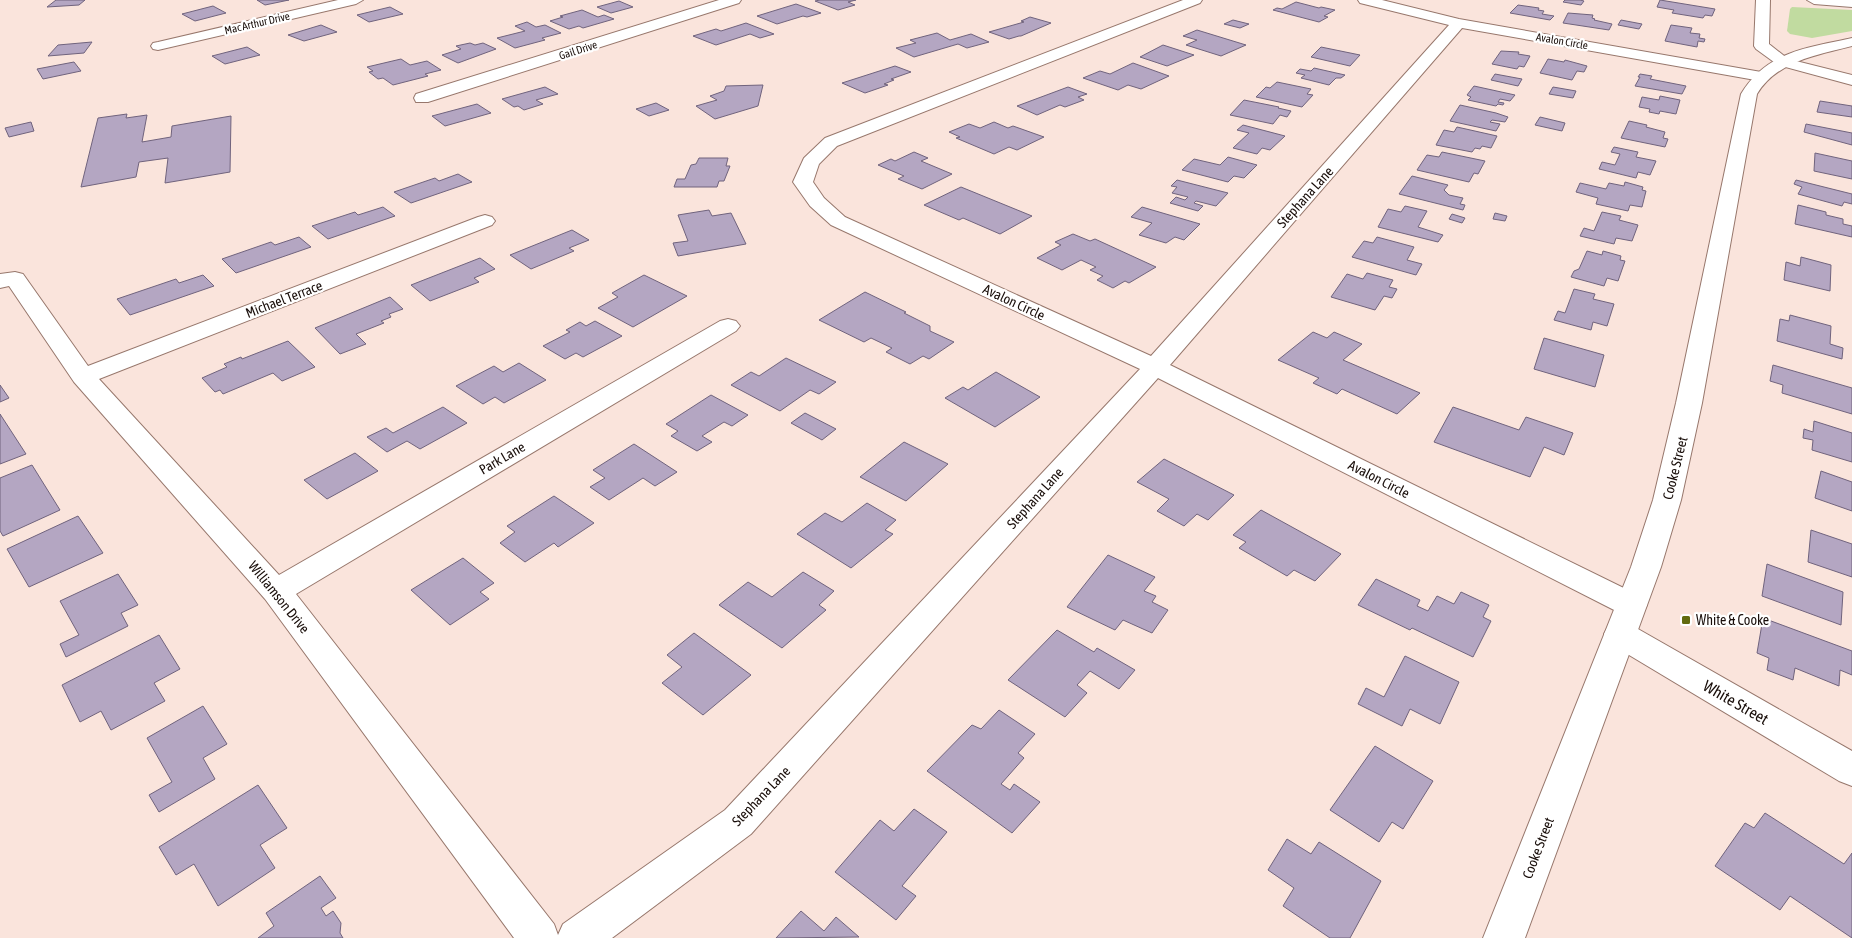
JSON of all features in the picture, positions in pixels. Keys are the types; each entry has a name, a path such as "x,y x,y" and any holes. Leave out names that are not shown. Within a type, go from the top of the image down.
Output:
{"street":[{"name":"Mac Arthur Drive","path":"158,46 356,0"},
{"name":"Gail Drive","path":"422,98 584,48 689,12 734,0"},
{"name":"Avalon Circle","path":"1195,0 832,142 811,162 803,182 817,202 838,221 1154,367 1625,620"},
{"name":"Avalon Circle","path":"1365,0 1459,23 1761,76"},
{"path":"1763,0 1761,46 1782,62 1852,80"},
{"path":"1814,0 1852,3"},
{"name":"Stephana Lane","path":"578,938 738,822 1154,367 1459,23"},
{"name":"Cooke Street","path":"1504,938 1649,557 1667,500 1679,452 1746,104 1752,87 1761,76 1782,62 1811,52 1852,42"},
{"name":"Michael Terrace","path":"83,377 485,221"},
{"name":"Williamson Drive","path":"0,281 14,280 83,377 276,591 539,938"},
{"name":"Park Lane","path":"276,591 728,326"},
{"name":"White Street","path":"1625,620 1852,770"}],"green space":[{"path":"1792,7 1852,10 1852,31 1812,38 1790,34 1787,31 1790,9"}],"building":[{"path":"56,0 85,0 79,5 47,7"},
{"path":"257,0 289,0 265,5"},
{"path":"856,0 848,2 855,5 838,10 815,1"},
{"path":"1565,0 1584,1 1581,5 1563,2"},
{"path":"1660,0 1715,9 1712,16 1705,15 1703,18 1672,13 1674,10 1657,7"},
{"path":"619,1 633,7 611,13 597,7"},
{"path":"1296,2 1335,10 1324,16 1328,17 1319,22 1273,10 1277,8 1282,9"},
{"path":"796,4 821,13 777,24 757,16"},
{"path":"1518,5 1539,8 1538,10 1544,11 1542,14 1554,16 1550,20 1510,13"},
{"path":"213,6 226,13 195,21 182,14"},
{"path":"390,7 403,14 369,22 357,15"},
{"path":"582,10 598,17 604,15 614,19 583,28 579,26 569,29 550,21 563,17 560,16"},
{"path":"1568,13 1593,15 1592,18 1594,20 1612,24 1609,30 1563,23"},
{"path":"1030,17 1051,23 1009,39 989,32 1024,22 1021,21"},
{"path":"1233,20 1249,24 1240,28 1224,24"},
{"path":"1621,20 1642,24 1639,29 1618,25"},
{"path":"527,22 536,27 545,25 561,33 542,38 545,40 515,48 497,38 525,31 515,26"},
{"path":"746,23 774,34 760,38 750,34 716,45 693,36 716,29 721,31"},
{"path":"321,25 337,32 304,41 288,35"},
{"path":"1671,25 1692,28 1690,33 1700,34 1699,38 1705,39 1704,42 1698,41 1697,47 1665,41"},
{"path":"1197,30 1246,45 1221,56 1186,45 1197,40 1183,36"},
{"path":"937,33 950,40 971,34 989,42 967,48 958,44 914,57 896,48 916,43 910,40"},
{"path":"92,42 84,53 48,56 58,45"},
{"path":"470,43 475,45 483,43 496,49 458,63 442,55 461,49 456,46"},
{"path":"1163,45 1194,55 1167,66 1140,57"},
{"path":"247,47 260,55 225,64 212,56"},
{"path":"1321,47 1360,55 1350,66 1311,57"},
{"path":"1501,51 1519,52 1518,54 1530,56 1524,67 1519,66 1517,69 1492,64"},
{"path":"401,59 410,65 427,61 441,70 425,74 428,76 393,85 383,78 378,79 369,72 373,71 367,67"},
{"path":"1548,59 1564,62 1565,60 1587,66 1584,72 1577,71 1572,80 1540,73"},
{"path":"74,62 81,71 43,79 37,69"},
{"path":"1133,63 1169,76 1141,89 1128,85 1118,90 1083,78 1100,71 1110,74"},
{"path":"895,66 911,72 891,79 894,80 884,84 888,85 865,93 842,83"},
{"path":"1314,68 1345,75 1341,78 1336,78 1329,85 1301,78 1305,75 1296,73 1300,69 1311,71"},
{"path":"1495,74 1522,79 1518,86 1491,80"},
{"path":"1640,74 1652,76 1650,79 1686,86 1682,94 1635,86"},
{"path":"1277,82 1311,89 1307,94 1313,95 1302,107 1256,97 1266,87 1270,88"},
{"path":"763,85 758,106 715,119 696,106 717,100 710,96 724,91 726,86"},
{"path":"1474,86 1515,95 1510,101 1500,99 1498,102 1504,103 1503,105 1498,104 1496,106 1468,100 1471,97 1467,95"},
{"path":"545,87 558,94 536,100 543,104 524,110 518,106 514,107 502,99"},
{"path":"1068,87 1087,94 1078,97 1084,100 1065,107 1060,105 1037,115 1017,106"},
{"path":"1553,87 1576,91 1573,98 1549,94"},
{"path":"1660,96 1680,100 1676,114 1660,111 1659,114 1649,112 1650,109 1639,107 1642,97 1659,100"},
{"path":"1244,100 1291,111 1287,117 1280,115 1273,124 1230,115"},
{"path":"1820,101 1852,106 1852,117 1817,112"},
{"path":"656,103 669,110 649,116 636,109"},
{"path":"477,104 491,113 445,126 432,116"},
{"path":"1460,105 1508,117 1505,122 1492,120 1490,122 1500,124 1496,131 1450,121"},
{"path":"127,114 126,118 147,115 142,142 171,137 172,126 231,116 230,172 165,183 168,158 139,162 136,177 81,187 98,118"},
{"path":"1540,117 1565,123 1562,131 1535,125"},
{"path":"1629,121 1665,132 1663,138 1668,139 1665,147 1621,138"},
{"path":"31,122 34,131 9,137 5,128"},
{"path":"994,122 1008,128 1013,126 1044,137 1017,150 1009,147 994,154 956,138 960,137 949,132 969,124 980,128"},
{"path":"1806,124 1852,133 1852,145 1804,132"},
{"path":"1243,125 1285,136 1270,150 1262,148 1257,154 1233,148 1249,133 1237,130"},
{"path":"1457,127 1497,136 1491,148 1482,146 1480,149 1475,148 1472,152 1436,145 1444,130 1454,132"},
{"path":"1614,147 1638,152 1636,157 1656,161 1650,175 1638,172 1636,178 1599,169 1602,162 1615,165 1620,154 1611,152"},
{"path":"914,152 928,158 921,161 952,174 922,189 898,179 904,176 878,165 891,159 895,161"},
{"path":"1442,152 1485,161 1478,174 1474,173 1469,182 1417,170 1427,155 1439,157"},
{"path":"1815,153 1852,161 1852,179 1814,171"},
{"path":"1228,157 1257,165 1244,178 1234,176 1228,182 1182,170 1194,159 1220,165"},
{"path":"699,158 728,158 726,166 730,166 724,181 719,181 717,187 674,187 677,179 685,179 691,165 696,164"},
{"path":"458,174 472,182 411,203 394,192 435,178 439,181"},
{"path":"1412,176 1448,185 1444,190 1449,195 1463,198 1460,204 1465,205 1463,210 1399,194"},
{"path":"1177,180 1228,193 1216,206 1196,201 1194,203 1203,206 1198,211 1170,203 1176,197 1185,200 1188,197 1172,193 1177,187 1171,186"},
{"path":"1796,180 1852,194 1852,204 1844,202 1842,206 1798,194 1802,187 1794,184"},
{"path":"1625,182 1643,187 1642,190 1646,191 1642,207 1630,205 1628,211 1596,204 1598,198 1576,192 1580,183 1606,189 1609,183 1624,186"},
{"path":"961,187 1032,216 1000,234 963,218 959,220 924,205"},
{"path":"1798,205 1826,212 1826,215 1843,219 1843,224 1852,226 1852,237 1795,224"},
{"path":"1405,206 1427,211 1418,227 1443,235 1438,242 1378,227 1388,209 1401,212"},
{"path":"383,207 395,216 328,239 312,226 355,212 358,215"},
{"path":"1142,207 1200,224 1184,240 1175,237 1166,243 1139,235 1152,223 1131,217"},
{"path":"709,210 712,216 731,213 746,244 678,256 673,243 688,241 678,215"},
{"path":"1602,212 1621,216 1619,220 1638,225 1632,241 1616,238 1614,244 1580,236 1584,228 1594,231"},
{"path":"1495,213 1507,216 1505,221 1493,219"},
{"path":"1452,214 1465,218 1462,223 1449,219"},
{"path":"572,230 589,240 569,248 574,251 531,269 510,255"},
{"path":"1073,234 1090,241 1095,239 1156,267 1129,283 1125,281 1113,288 1097,280 1103,276 1090,270 1096,267 1081,260 1062,270 1037,258 1061,245 1055,242"},
{"path":"299,237 311,247 236,273 222,259 271,242 275,245"},
{"path":"1377,237 1414,247 1407,260 1422,264 1416,275 1352,257 1364,241 1373,243"},
{"path":"1587,251 1602,255 1603,251 1621,256 1620,260 1625,261 1618,281 1607,278 1604,286 1571,277 1574,271 1579,269"},
{"path":"1801,257 1831,265 1830,291 1784,280 1786,262 1800,266"},
{"path":"480,258 495,269 474,278 479,282 430,301 411,285"},
{"path":"1367,273 1393,280 1389,287 1397,289 1392,298 1384,296 1375,310 1331,297 1347,274 1363,279"},
{"path":"203,275 214,286 130,315 117,299 176,279 179,283"},
{"path":"644,275 687,296 633,327 598,308 618,297 612,293"},
{"path":"1574,289 1595,294 1593,299 1614,304 1607,326 1593,322 1591,330 1554,320 1558,311 1565,313"},
{"path":"865,292 906,312 904,313 930,326 930,331 954,342 929,359 923,356 910,364 886,352 892,348 871,338 864,342 819,320"},
{"path":"390,297 403,309 389,314 391,317 381,321 384,323 356,334 366,344 340,354 315,328"},
{"path":"1790,315 1831,326 1830,344 1843,348 1842,359 1777,341 1780,319 1789,321"},
{"path":"595,321 622,336 583,357 576,353 565,359 543,346 570,332 566,330 580,322 586,326"},
{"path":"1313,332 1327,338 1334,332 1362,344 1343,360 1420,393 1397,414 1342,389 1337,394 1313,383 1319,378 1278,360"},
{"path":"1544,338 1604,355 1595,387 1534,369"},
{"path":"288,341 315,367 282,381 273,373 223,394 220,390 215,392 202,378 227,367 224,364"},
{"path":"786,358 836,382 819,394 810,390 780,411 731,385 751,372 759,376"},
{"path":"519,363 546,380 504,403 495,397 483,404 456,386 494,366 503,372"},
{"path":"1773,365 1852,388 1852,414 1782,393 1783,385 1770,381"},
{"path":"996,372 1040,397 995,427 945,398 963,387 968,390"},
{"path":"0,385 9,398 0,402"},
{"path":"711,395 748,415 732,426 724,422 702,436 712,442 697,451 671,436 678,431 666,424"},
{"path":"443,407 467,423 420,449 407,441 387,452 367,437 386,428 393,433"},
{"path":"1453,407 1519,430 1526,417 1573,433 1564,455 1544,447 1530,477 1434,442"},
{"path":"805,413 836,429 822,440 791,423"},
{"path":"0,414 26,454 0,464"},
{"path":"1814,421 1852,433 1852,462 1812,450 1813,440 1803,438 1804,429 1813,432"},
{"path":"904,442 948,464 906,501 860,477"},
{"path":"634,444 677,472 655,486 643,478 609,500 590,487 605,478 593,470"},
{"path":"355,453 378,471 327,499 304,480"},
{"path":"1164,459 1234,495 1208,520 1197,514 1184,526 1157,511 1169,499 1137,482"},
{"path":"32,465 60,510 3,536 0,531 0,478"},
{"path":"1821,471 1852,482 1852,511 1815,498"},
{"path":"554,496 594,523 558,547 554,543 525,562 500,543 515,532 507,526"},
{"path":"867,503 896,520 885,530 893,534 851,568 797,534 825,513 842,522"},
{"path":"1261,510 1341,554 1315,581 1294,570 1287,576 1239,548 1246,542 1233,535"},
{"path":"78,516 103,553 29,587 7,549"},
{"path":"1811,530 1852,544 1852,577 1808,562"},
{"path":"1108,555 1155,577 1144,591 1156,596 1152,602 1168,610 1152,633 1123,620 1115,630 1067,607"},
{"path":"463,558 494,583 480,592 489,599 450,625 411,590"},
{"path":"1767,564 1843,592 1841,625 1762,596"},
{"path":"803,572 834,591 819,605 826,610 782,648 719,605 748,582 772,597"},
{"path":"118,574 138,605 121,613 128,626 66,657 60,644 79,635 60,601"},
{"path":"1376,579 1420,600 1417,606 1428,611 1437,596 1454,604 1461,592 1489,605 1483,617 1491,621 1473,657 1358,605"},
{"path":"1763,618 1852,651 1852,675 1840,670 1839,686 1795,668 1793,680 1767,670 1769,658 1757,653"},
{"path":"1057,630 1094,652 1097,648 1135,670 1119,689 1090,671 1077,685 1087,693 1065,717 1008,680"},
{"path":"694,633 751,675 703,715 662,683 682,667 667,655"},
{"path":"159,635 180,669 154,683 165,701 111,730 101,711 80,722 62,685"},
{"path":"1405,656 1459,682 1440,724 1410,709 1402,726 1358,704 1366,688 1384,697"},
{"path":"203,706 227,744 203,758 215,779 159,812 149,795 172,782 147,738"},
{"path":"999,710 1035,734 1018,753 1024,758 1001,784 1010,790 1014,784 1040,802 1012,833 927,771 972,725 981,729"},
{"path":"1375,746 1433,781 1403,829 1392,822 1379,842 1330,810"},
{"path":"258,785 287,828 260,845 275,868 218,906 194,864 176,875 159,847"},
{"path":"914,809 947,832 902,886 916,896 896,920 835,872 880,820 894,831"},
{"path":"1765,813 1844,864 1852,853 1852,938 1790,896 1780,910 1715,866 1745,823 1754,828"},
{"path":"1287,839 1311,854 1319,842 1381,881 1350,938 1330,938 1283,906 1294,888 1268,870"},
{"path":"320,876 336,898 321,908 326,916 333,911 341,923 340,933 343,938 258,938 274,926 266,913"},
{"path":"801,911 824,931 836,917 859,937 776,938"}],"place":[{"name":"White & Cooke","path":"1686,620"}]}
